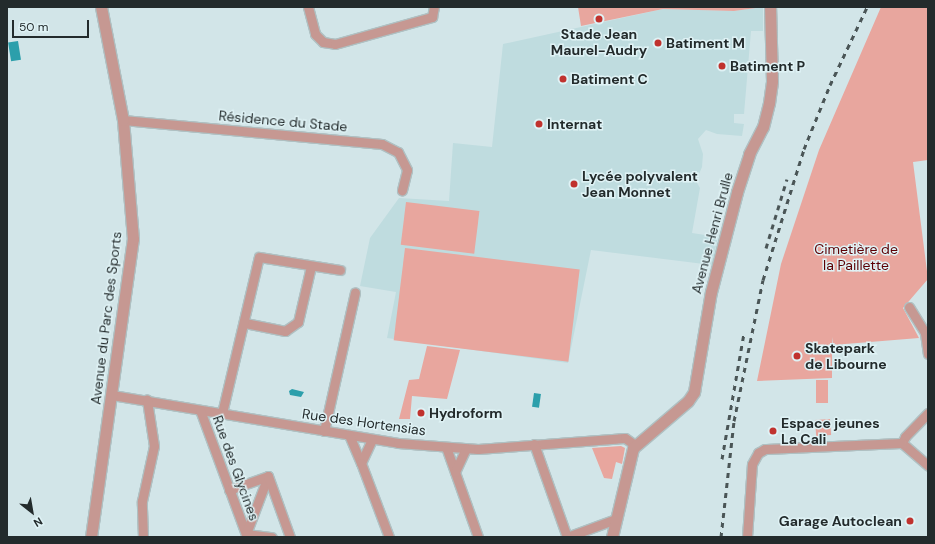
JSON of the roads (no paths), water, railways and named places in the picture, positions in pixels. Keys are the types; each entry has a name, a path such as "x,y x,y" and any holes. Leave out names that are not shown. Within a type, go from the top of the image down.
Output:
{"street":[{"name":"Avenue du Parc des Sports","path":"92,537 132,239 123,120 101,7"},
{"path":"308,7 315,34 323,42 335,44 432,17 434,7"},
{"name":"Avenue Henri Brulle","path":"635,444 688,401 694,392 711,292 737,192 749,154 763,127 769,103 772,82 770,7"},
{"name":"Résidence du Stade","path":"123,120 382,144 398,152 407,170 402,190"},
{"path":"222,413 260,257 340,270"},
{"path":"245,323 285,331 298,322 311,266"},
{"path":"324,431 355,292"},
{"path":"909,307 925,333 928,354"},
{"name":"Rue des Hortensias","path":"112,395 372,439 446,447 466,448 625,438 635,444"},
{"path":"143,537 142,501 154,446 147,400"},
{"name":"Rue des Glycines","path":"200,410 246,536"},
{"path":"902,443 905,437 928,413"},
{"path":"348,435 361,463 389,537"},
{"path":"361,463 372,439"},
{"path":"747,537 752,464 758,453 765,449 902,443 928,466"},
{"path":"534,444 567,537 616,519"},
{"path":"612,537 635,444"},
{"path":"446,447 478,537"},
{"path":"455,472 466,448"},
{"path":"230,490 268,476"},
{"path":"268,476 246,536 272,537"},
{"path":"268,476 290,537"}],"water":[{"path":"18,41 21,60 11,61 8,43"},
{"path":"292,389 304,392 301,397 290,395 289,391"},
{"path":"534,393 541,394 539,408 532,407"}],"railway":[{"path":"721,537 734,421 763,280 804,149 830,85 867,7"},
{"path":"766,248 787,179"},
{"path":"722,459 744,333"}],"place":[{"name":"Stade Jean Maurel-Audry","path":"599,19"},
{"name":"Batiment M","path":"658,43"},
{"name":"Batiment P","path":"722,66"},
{"name":"Batiment C","path":"563,79"},
{"name":"Internat","path":"539,124"},
{"name":"Lycée polyvalent Jean Monnet","path":"574,184"},
{"name":"Skatepark de Libourne","path":"797,356"},
{"name":"Hydroform","path":"421,413"},
{"name":"Espace jeunes La Cali","path":"773,431"},
{"name":"Garage Autoclean","path":"910,521"}],"park label":[{"name":"Cimetière de la Paillette","path":"856,258"}]}
